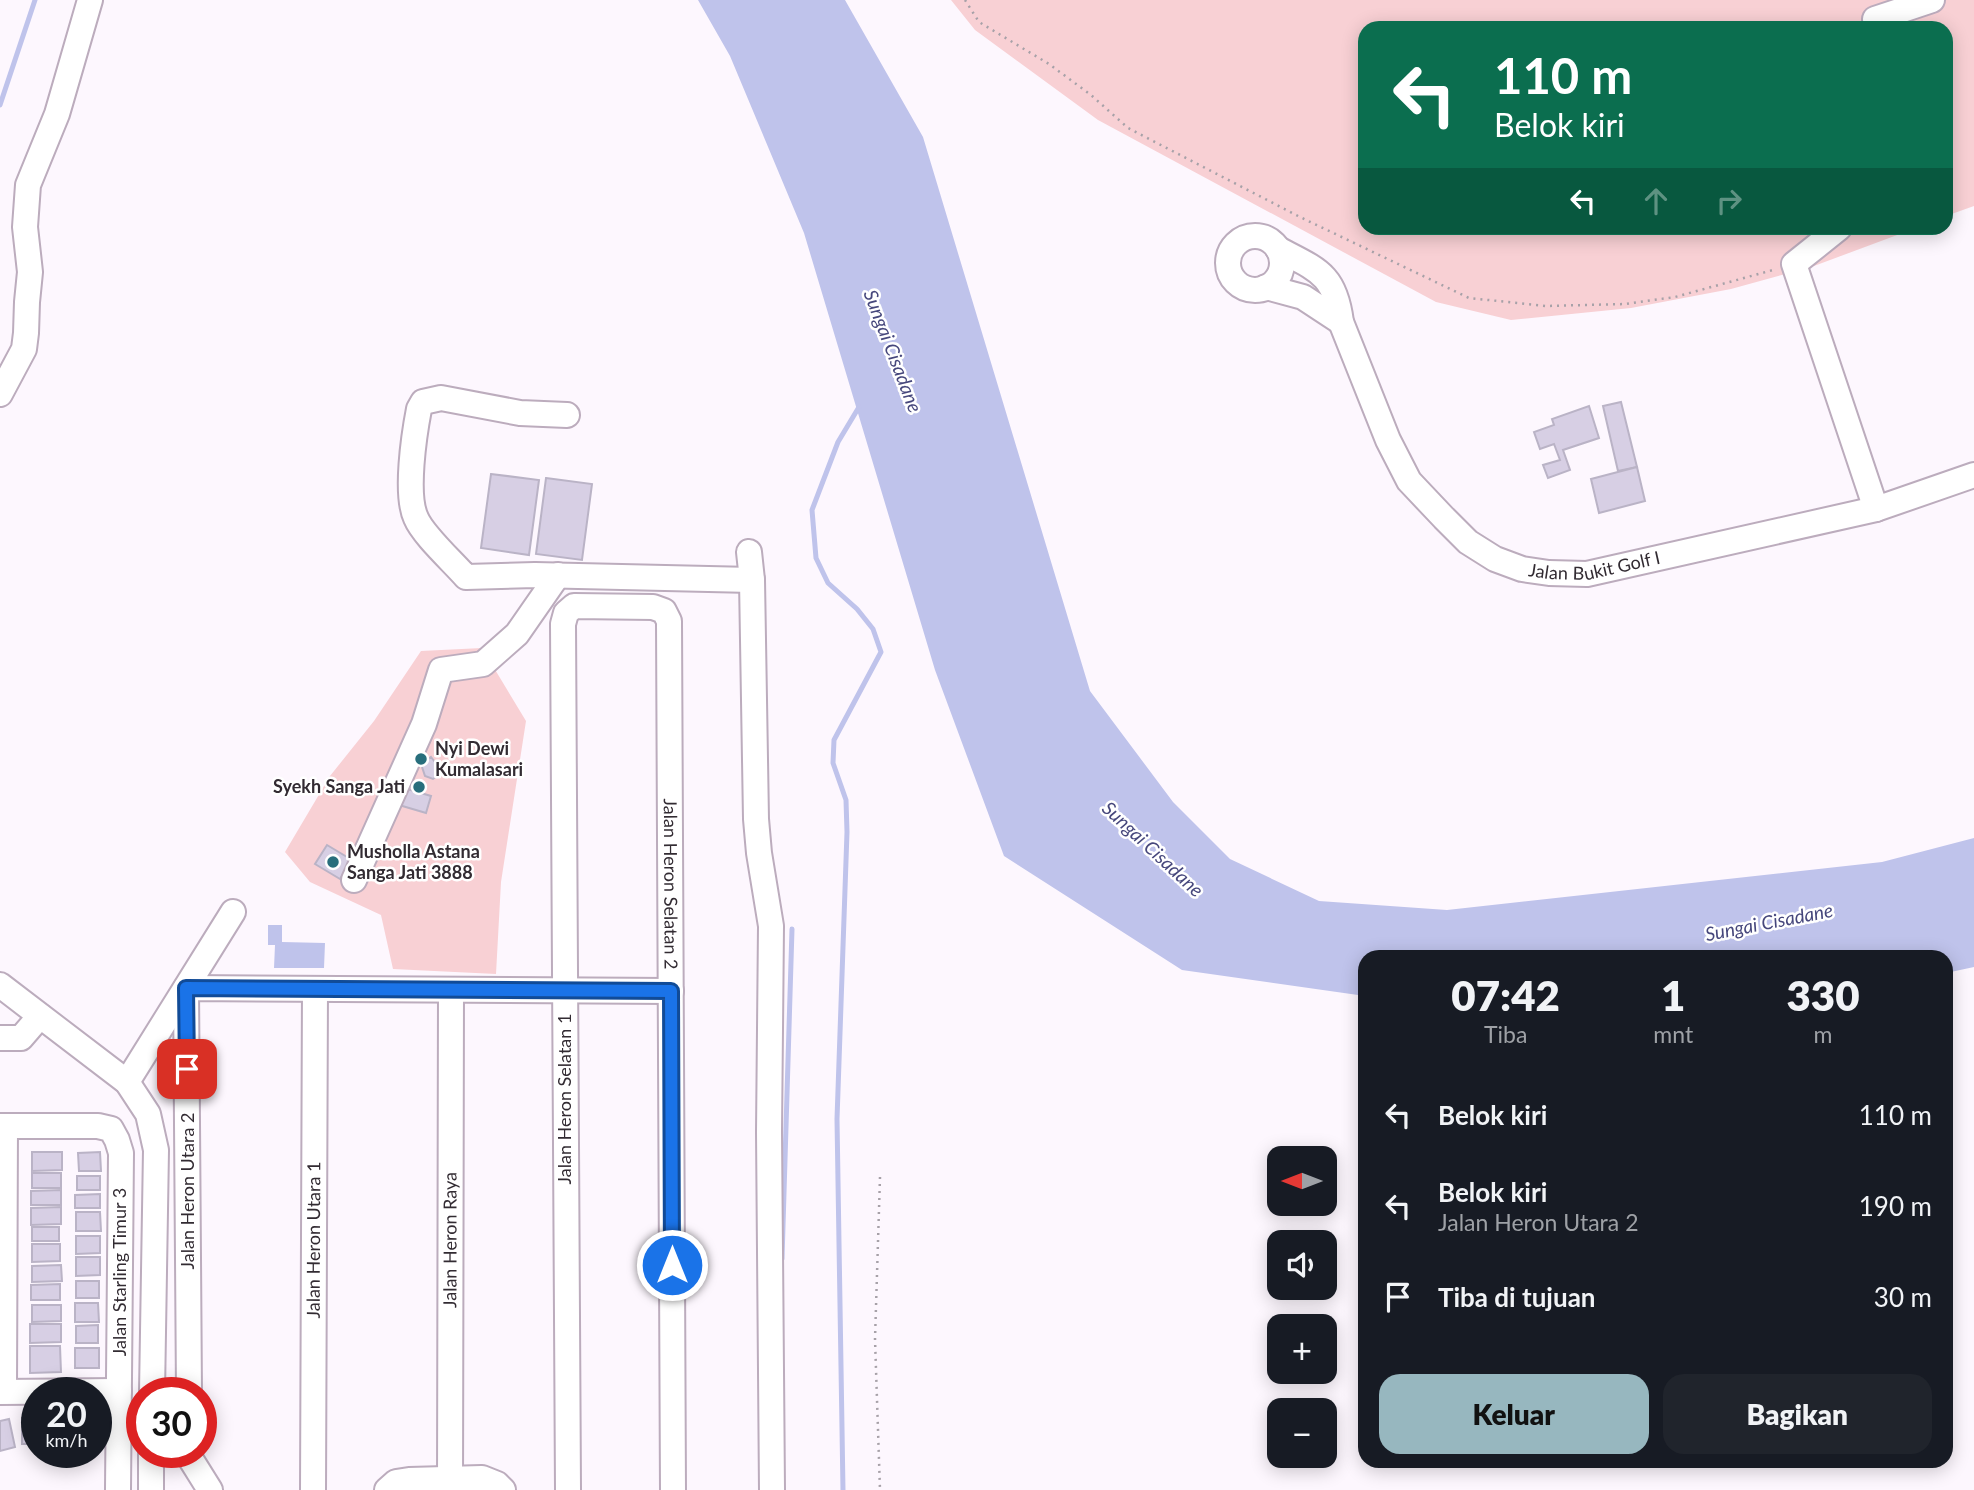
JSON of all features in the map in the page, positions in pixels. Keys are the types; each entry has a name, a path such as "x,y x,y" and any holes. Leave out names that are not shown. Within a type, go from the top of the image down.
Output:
{"street":[{"path":"0,394 24,349 30,272 25,227 28,185 57,114 90,0"},
{"path":"1872,16 1932,0"},
{"path":"1830,235 1794,264 1876,509"},
{"name":"Jalan Bukit Golf I","path":"1341,322 1303,297 1266,287 1249,289 1234,279 1228,262 1230,253 1241,240 1257,236 1266,238 1278,249 1315,269 1331,283 1339,302 1341,322 1388,440 1409,481 1468,542 1494,559 1522,569 1587,574 1876,509 1974,475"},
{"path":"1266,287 1279,275 1281,257 1278,249"},
{"path":"567,415 520,413 441,398 423,402 417,420 412,507 423,531 466,577 558,575 752,580"},
{"path":"749,552 752,580 757,829 771,926 769,1146 772,1490"},
{"path":"354,880 424,724 441,670 483,664 517,634 558,575"},
{"name":"Jalan Heron Selatan 2","path":"563,624 566,613 574,606 653,607 664,611 669,621 673,1487"},
{"name":"Jalan Heron Selatan 1","path":"563,624 568,1490"},
{"path":"127,1082 233,912"},
{"path":"0,985 127,1082 148,1114 156,1150 152,1377"},
{"path":"186,988 671,991"},
{"name":"Jalan Heron Utara 2","path":"186,988 189,1377"},
{"name":"Jalan Heron Utara 1","path":"313,1490 314,989"},
{"name":"Jalan Heron Raya","path":"450,1485 451,990"},
{"path":"0,1038 21,1038 40,1016"},
{"path":"3,1126 2,1392 119,1391"},
{"name":"Jalan Starling Timur 3","path":"3,1126 98,1126 110,1129 117,1140 121,1153 118,1490"},
{"path":"151,1468 151,1490"},
{"path":"196,1468 206,1485"},
{"path":"387,1490 396,1482 450,1485 482,1478 497,1484 503,1490"}],"path":[{"path":"965,0 979,22 1049,64 1091,95 1128,128 1300,217 1469,298 1546,306 1625,304 1675,297 1794,264"},
{"path":"880,1177 875,1339 880,1490"}],"shaded area":[{"path":"951,0 1974,0 1974,206 1953,214 1953,21 1358,21 1358,235 1897,235 1814,266 1731,289 1631,308 1511,320 1436,302 1098,120 975,30"},
{"path":"482,648 526,721 501,882 496,974 393,969 381,915 310,882 285,852 330,776 374,721 421,651"}],"water":[{"name":"Sungai Cisadane","path":"698,0 845,0 923,137 1090,691 1173,802 1230,859 1319,901 1447,910 1882,862 1974,838 1974,967 1953,972 1953,950 1358,950 1358,995 1182,970 1004,856 935,670 804,233 730,56"},
{"path":"268,925 282,925 282,942 325,943 324,968 274,968 275,945 268,945"}],"building":[{"path":"1621,402 1637,467 1618,471 1603,406"},
{"path":"1589,406 1599,438 1563,450 1570,470 1548,478 1543,465 1560,460 1554,444 1540,449 1534,432 1554,425 1552,419"},
{"path":"1637,467 1645,501 1599,513 1591,479"},
{"path":"491,474 539,480 529,555 481,548"},
{"path":"546,478 592,484 582,560 536,554"},
{"path":"431,757 443,772 433,779 425,776 422,767"},
{"path":"404,788 431,796 426,813 399,805"},
{"name":"Musholla Astana Sanga Jati 3888","path":"327,845 352,860 340,879 315,864"},
{"path":"32,1152 62,1152 62,1170 32,1171"},
{"path":"100,1152 101,1171 79,1171 78,1153"},
{"path":"32,1173 61,1173 61,1188 32,1188"},
{"path":"77,1176 100,1176 100,1190 77,1190"},
{"path":"61,1190 61,1205 31,1205 31,1191"},
{"path":"100,1194 100,1208 75,1208 75,1195"},
{"path":"61,1207 61,1224 31,1225 31,1208"},
{"path":"76,1212 100,1212 101,1231 76,1231"},
{"path":"32,1227 59,1227 59,1241 32,1241"},
{"path":"76,1236 100,1236 100,1253 76,1254"},
{"path":"32,1244 60,1244 60,1261 32,1262"},
{"path":"76,1257 100,1257 100,1275 76,1276"},
{"path":"61,1265 62,1281 32,1282 32,1266"},
{"path":"76,1281 99,1281 99,1298 76,1298"},
{"path":"60,1284 60,1300 31,1300 31,1285"},
{"path":"75,1303 98,1303 99,1322 75,1322"},
{"path":"32,1305 61,1305 61,1321 32,1322"},
{"path":"30,1324 61,1324 61,1342 30,1343"},
{"path":"98,1325 98,1343 76,1343 76,1326"},
{"path":"30,1346 60,1346 61,1372 30,1373"},
{"path":"75,1348 99,1348 99,1368 75,1368"},
{"path":"9,1419 15,1447 0,1451 0,1421"}],"waterway":[{"path":"0,105 35,0"},
{"path":"843,1490 837,1119 847,832 846,800 833,763 834,740 881,652 873,629 857,609 828,583 816,558 812,510 838,442 859,407"},
{"path":"782,1259 792,929"}],"place":[{"name":"Nyi Dewi Kumalasari","path":"421,759"},
{"name":"Syekh Sanga Jati","path":"419,787"},
{"name":"Musholla Astana Sanga Jati 3888","path":"333,862"}],"route":[{"path":"187,1069 186,988 671,991 672,1265"}]}
